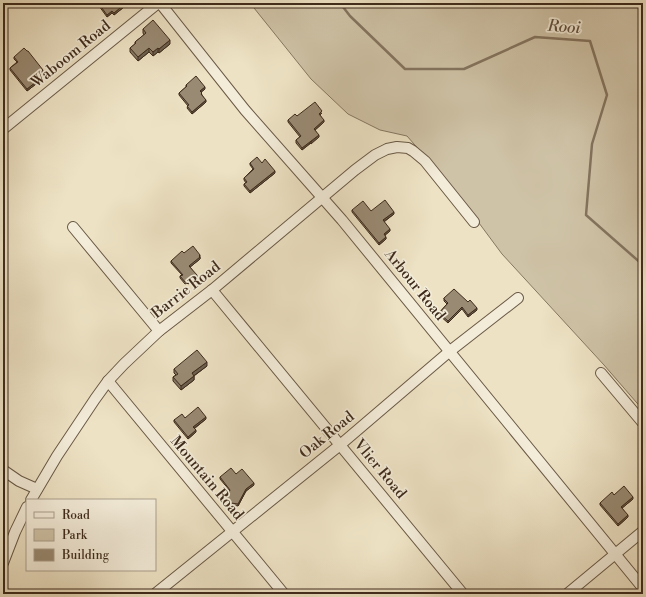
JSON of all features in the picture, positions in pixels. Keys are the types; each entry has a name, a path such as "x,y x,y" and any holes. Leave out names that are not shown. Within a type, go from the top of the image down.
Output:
{"street":[{"name":"Waboom Road","path":"3,129 159,3"},
{"name":"Arbour Road","path":"159,3 246,110 342,220 643,588"},
{"name":"Barrie Road","path":"31,499 36,489 108,381 159,331 212,290 381,151 401,147 408,148 413,151 425,161 474,222"},
{"path":"73,227 159,331"},
{"name":"Vlier Road","path":"212,290 463,594"},
{"name":"Oak Road","path":"154,594 340,445 450,351 518,298"},
{"path":"601,373 643,423"},
{"name":"Mountain Road","path":"108,381 284,594"},
{"path":"3,470 19,481 36,489"},
{"path":"3,563 26,509"},
{"path":"568,594 643,531"}],"green space":[{"path":"250,3 643,3 643,410 604,365 502,254 456,192 407,136 380,130 348,114 311,79"}],"building":[{"path":"126,3 114,13 112,11 107,15 99,4"},
{"path":"153,20 170,40 153,52 149,48 138,57 130,48 146,33 143,29"},
{"path":"24,48 43,70 33,78 36,82 27,89 10,68 18,62 14,57"},
{"path":"196,76 205,87 200,91 206,100 192,112 187,106 189,105 179,93"},
{"path":"315,102 322,111 319,114 324,120 314,129 319,135 302,148 296,140 301,136 288,120 295,114 297,116"},
{"path":"257,157 262,163 265,159 275,171 250,191 244,184 247,182 244,178 254,169 250,163"},
{"path":"385,200 394,212 383,220 390,229 384,234 386,237 379,243 352,210 363,201 371,211"},
{"path":"193,246 200,257 189,266 197,275 188,282 185,282 180,276 183,275 171,261 182,251 184,253"},
{"path":"454,289 468,302 470,300 477,308 468,315 462,307 448,321 439,313 448,303 444,298"},
{"path":"197,350 207,362 192,373 194,376 181,386 173,377 178,374 174,369"},
{"path":"198,407 206,417 193,427 196,430 188,437 174,420 182,414 185,418"},
{"path":"231,468 236,474 242,469 254,483 246,489 238,504 231,503 226,499 230,490 220,477"},
{"path":"624,486 633,497 621,507 628,515 618,524 600,503 612,492 614,495"}],"waterway":[{"name":"Rooi","path":"340,3 350,16 405,69 464,69 535,37 590,41 607,95 592,144 586,215 643,265"}]}
